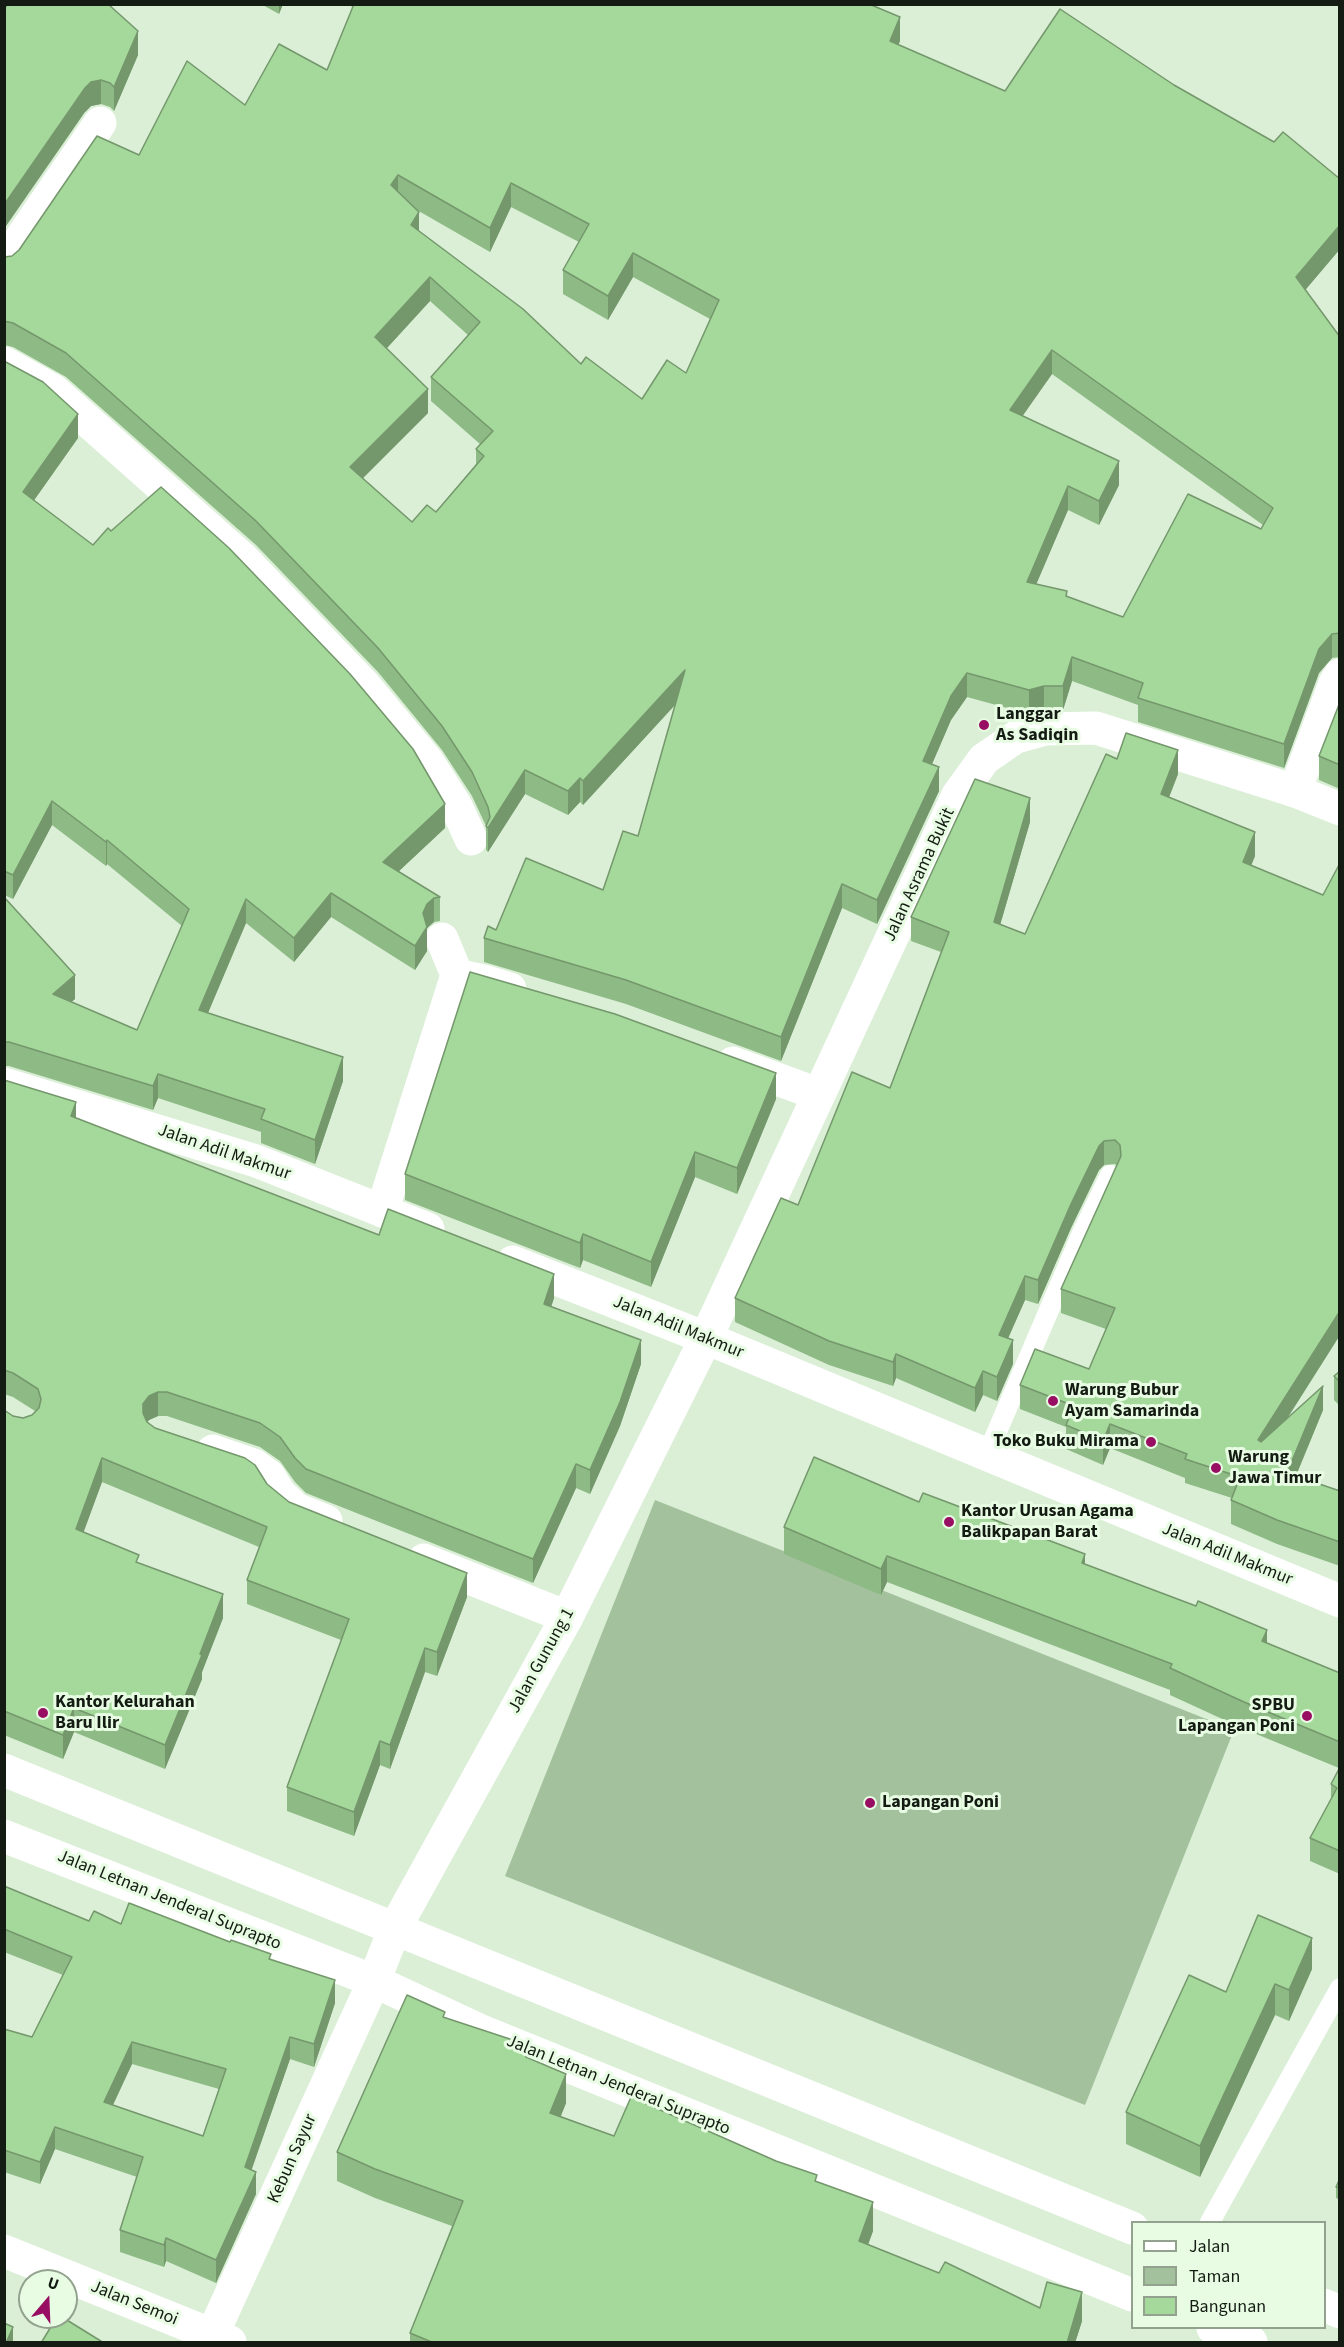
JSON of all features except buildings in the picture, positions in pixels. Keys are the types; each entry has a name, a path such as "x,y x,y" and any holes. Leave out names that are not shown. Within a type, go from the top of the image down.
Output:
{"street":[{"path":"4,263 100,123"},
{"path":"4,363 54,391 242,558 364,685 428,762 456,806 471,839"},
{"path":"1295,791 1340,675"},
{"name":"Jalan Asrama Bukit","path":"706,1338 958,795 984,759 1016,737 1045,729 1096,728 1295,791 1340,809"},
{"path":"382,1211 457,975 442,939"},
{"path":"457,975 543,999"},
{"path":"709,1054 818,1094"},
{"name":"Jalan Adil Makmur","path":"4,1084 256,1161 706,1338 1340,1601"},
{"name":"Jalan Gunung 1","path":"374,1981 394,1928 567,1617 706,1338"},
{"path":"182,1441 254,1465 269,1476 280,1494 296,1509 350,1530"},
{"path":"393,1548 567,1617"},
{"path":"4,1770 1131,2228"},
{"name":"Jalan Letnan Jenderal Suprapto","path":"4,1836 374,1981 479,2030 1131,2295"},
{"name":"Kebun Sayur","path":"217,2340 374,1981"},
{"name":"Jalan Semoi","path":"4,2251 217,2340"},
{"path":"1326,2306 1340,2312"},
{"path":"1216,2329 1251,2343"}],"lane":[{"path":"987,1455 1082,1233 1110,1175"},
{"path":"1211,2221 1340,1988"}],"green space":[{"name":"Lapangan Poni","path":"655,1500 1234,1730 1085,2105 505,1876"}],"place":[{"name":"Langgar As Sadiqin","path":"984,725"},
{"name":"Warung Bubur Ayam Samarinda","path":"1053,1401"},
{"name":"Toko Buku Mirama","path":"1151,1442"},
{"name":"Warung Jawa Timur","path":"1216,1468"},
{"name":"Kantor Urusan Agama Balikpapan Barat","path":"949,1522"},
{"name":"Kantor Kelurahan Baru Ilir","path":"43,1713"},
{"name":"SPBU Lapangan Poni","path":"1307,1716"},
{"name":"Lapangan Poni","path":"870,1803"}]}
